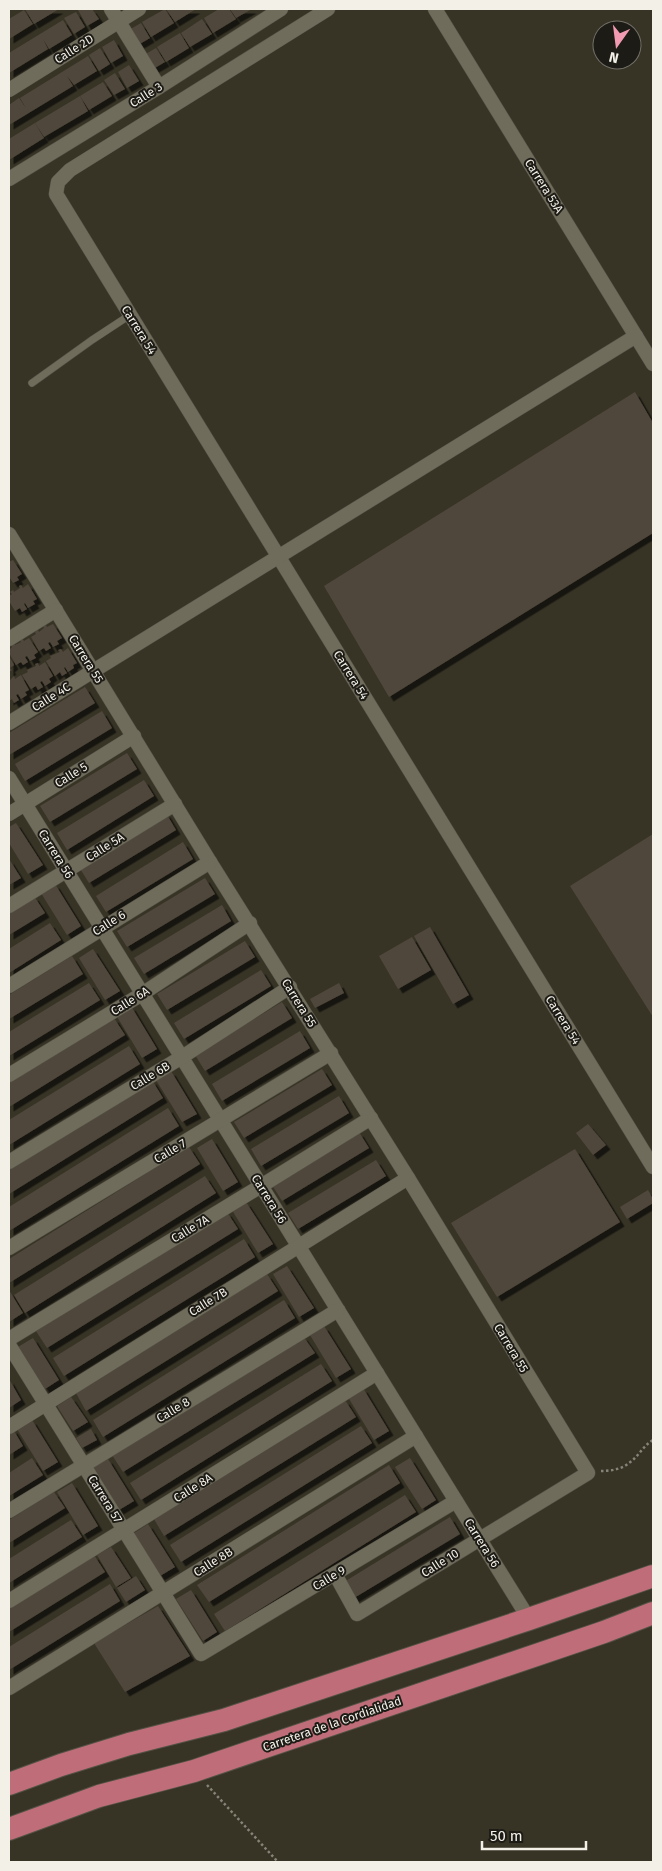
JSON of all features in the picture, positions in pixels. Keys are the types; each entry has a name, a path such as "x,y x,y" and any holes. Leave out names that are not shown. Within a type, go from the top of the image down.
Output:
{"highway":[{"path":"9,1784 61,1765 129,1744 224,1720 530,1619 653,1576"},
{"name":"Carretera de la Cordialidad","path":"9,1829 99,1796 194,1771 594,1635 653,1613"},
{"path":"9,1776 34,1769 61,1765"}],"street":[{"path":"111,9 159,88"},
{"name":"Calle 2D","path":"9,90 139,9"},
{"name":"Calle 3","path":"9,179 159,88 281,9"},
{"name":"Carrera 54","path":"328,9 70,170 58,182 56,194 653,1166"},
{"name":"Carrera 53A","path":"435,9 653,364"},
{"name":"Calle 4C","path":"9,723 636,336"},
{"name":"Carrera 55","path":"11,543 56,610 210,862 290,987 588,1473"},
{"path":"9,639 56,610"},
{"name":"Calle 5","path":"9,814 134,736"},
{"name":"Carrera 56","path":"9,778 530,1619"},
{"name":"Calle 5A","path":"9,906 175,804"},
{"name":"Calle 6","path":"9,986 210,862"},
{"name":"Calle 6A","path":"9,1075 142,994 250,923"},
{"name":"Calle 6B","path":"9,1162 182,1057 290,987"},
{"name":"Calle 7","path":"9,1248 330,1053"},
{"name":"Calle 7A","path":"9,1339 371,1118"},
{"name":"Calle 7B","path":"9,1427 408,1178"},
{"name":"Calle 8","path":"9,1511 83,1464 338,1310"},
{"name":"Carrera 57","path":"9,1345 201,1654"},
{"name":"Calle 8A","path":"9,1601 377,1373"},
{"name":"Calle 8B","path":"9,1688 416,1436"},
{"name":"Calle 10","path":"335,1574 358,1614 479,1538 588,1473"},
{"name":"Calle 9","path":"201,1654 456,1501"}],"lane":[{"path":"32,383 130,315"}],"path":[{"path":"588,1473 614,1470 629,1464 646,1444 653,1440"},
{"path":"194,1771 278,1862"}],"building":[{"path":"25,9 59,9 34,24"},
{"path":"92,9 99,19 87,26 78,10"},
{"path":"165,9 174,23 151,37 142,22"},
{"path":"166,9 196,9 175,22"},
{"path":"219,9 229,9 236,19 213,33 204,18"},
{"path":"230,9 252,9 236,18"},
{"path":"24,10 33,24 9,39 9,19"},
{"path":"76,12 85,27 74,34 64,18"},
{"path":"202,19 212,34 190,47 181,33"},
{"path":"63,20 72,35 49,49 43,39 48,49 9,73 9,53"},
{"path":"141,23 150,38 138,45 129,30"},
{"path":"180,33 189,48 166,62 157,47"},
{"path":"114,40 123,56 111,63 102,47"},
{"path":"100,48 110,64 99,71 89,55"},
{"path":"156,48 165,62 153,69 144,55"},
{"path":"88,56 97,71 74,85 67,76 73,86 9,125 9,105 19,98 26,108 20,98"},
{"path":"129,65 139,81 127,88 118,72"},
{"path":"115,73 125,89 114,95 104,80"},
{"path":"103,82 112,96 89,110 80,96"},
{"path":"80,96 88,111 44,137 35,123"},
{"path":"35,123 44,138 9,160 9,139"},
{"path":"635,392 653,423 653,533 389,697 324,586"},
{"path":"13,560 22,574 17,577 19,580 13,583 9,579 9,562"},
{"path":"28,584 37,599 33,601 35,604 28,608 25,603 27,609 22,612 20,608 15,611 9,601 9,596 12,594 10,592 13,590 14,592 21,585 23,588"},
{"path":"53,624 62,638 57,641 59,644 53,647 50,642 48,643 51,648 46,651 44,648 39,651 31,637 36,634 35,632 38,630 39,632 44,628 43,626 46,625 47,627"},
{"path":"22,638 24,641 29,638 38,652 34,655 36,658 30,661 27,656 25,657 28,662 23,665 21,662 16,665 9,650 12,647 11,645 21,642"},
{"path":"68,648 77,663 68,672 65,667 67,673 62,676 60,672 55,676 46,661 51,658 50,656 60,652 58,650 61,649 63,652"},
{"path":"9,656 14,665 10,668 12,670 9,672"},
{"path":"45,662 53,676 49,679 51,682 45,686 42,681 40,682 43,687 38,690 36,686 31,689 22,675 28,672 27,670 36,666 35,664 38,663 39,666"},
{"path":"21,675 29,690 25,692 27,695 21,699 18,694 16,695 19,700 14,703 12,699 9,701 9,681 14,676 15,679"},
{"path":"85,687 95,703 9,755 9,733"},
{"path":"102,711 112,728 25,781 15,764"},
{"path":"127,753 137,769 50,822 40,806"},
{"path":"144,780 154,796 67,850 57,833"},
{"path":"166,813 176,830 89,883 79,867"},
{"path":"16,823 43,865 28,874 9,843 9,827"},
{"path":"653,834 653,1017 570,886"},
{"path":"183,842 193,859 106,912 96,896"},
{"path":"9,859 21,878 9,885"},
{"path":"205,878 215,894 127,947 117,931"},
{"path":"55,884 81,926 67,935 41,893"},
{"path":"34,896 45,913 9,935 9,911"},
{"path":"222,905 231,921 144,974 134,958"},
{"path":"50,923 61,940 9,973 9,949"},
{"path":"430,927 469,995 453,1004 414,936"},
{"path":"412,937 431,970 398,989 379,956"},
{"path":"245,941 255,957 167,1010 157,994"},
{"path":"93,949 120,991 105,1000 79,958"},
{"path":"72,956 83,974 9,1019 9,995"},
{"path":"261,970 271,986 184,1039 174,1023"},
{"path":"89,983 100,1000 9,1056 9,1032"},
{"path":"339,983 344,993 315,1008 310,999"},
{"path":"282,1002 292,1018 205,1071 195,1055"},
{"path":"131,1006 157,1049 142,1058 116,1015"},
{"path":"114,1018 125,1035 9,1107 9,1083"},
{"path":"300,1031 310,1048 222,1101 212,1084"},
{"path":"129,1046 140,1064 9,1145 9,1120"},
{"path":"322,1069 332,1085 244,1138 234,1122"},
{"path":"171,1071 197,1114 182,1122 156,1080"},
{"path":"152,1080 163,1098 9,1194 9,1170"},
{"path":"339,1096 349,1113 261,1166 251,1149"},
{"path":"168,1108 179,1126 9,1231 9,1207"},
{"path":"588,1124 606,1145 593,1155 576,1133"},
{"path":"359,1132 369,1148 282,1201 272,1185"},
{"path":"212,1139 238,1182 223,1191 197,1148"},
{"path":"189,1147 200,1164 9,1283 9,1259"},
{"path":"575,1149 620,1222 497,1297 451,1223"},
{"path":"376,1160 386,1176 298,1229 288,1213"},
{"path":"205,1176 216,1193 25,1313 14,1295"},
{"path":"648,1190 653,1203 627,1219 620,1207"},
{"path":"246,1202 273,1244 258,1253 232,1210"},
{"path":"227,1212 238,1229 47,1348 36,1331"},
{"path":"244,1239 255,1257 64,1376 53,1358"},
{"path":"287,1266 314,1308 299,1317 273,1274"},
{"path":"267,1274 278,1291 86,1411 76,1393"},
{"path":"9,1290 23,1313 9,1322"},
{"path":"284,1300 295,1318 103,1437 93,1420"},
{"path":"324,1326 351,1369 336,1378 310,1335"},
{"path":"303,1336 315,1353 123,1472 112,1455"},
{"path":"33,1338 59,1380 45,1389 18,1347"},
{"path":"321,1364 332,1381 141,1500 130,1483"},
{"path":"9,1379 21,1400 9,1408"},
{"path":"363,1388 389,1431 374,1440 348,1397"},
{"path":"71,1397 88,1422 73,1431 57,1406"},
{"path":"345,1400 356,1417 164,1536 154,1519"},
{"path":"32,1420 58,1462 43,1471 17,1429"},
{"path":"361,1426 372,1443 181,1562 170,1545"},
{"path":"13,1429 23,1446 9,1455 9,1432"},
{"path":"91,1429 97,1440 82,1448 76,1438"},
{"path":"32,1458 43,1475 9,1496 9,1473"},
{"path":"410,1458 436,1500 422,1509 395,1467"},
{"path":"108,1459 134,1501 119,1510 93,1468"},
{"path":"389,1465 400,1483 209,1602 197,1585"},
{"path":"72,1483 98,1526 83,1535 57,1492"},
{"path":"54,1492 65,1508 9,1543 9,1520"},
{"path":"405,1495 416,1512 225,1631 214,1614"},
{"path":"450,1517 460,1534 354,1598 344,1582"},
{"path":"71,1520 82,1537 9,1583 9,1559"},
{"path":"148,1524 175,1567 160,1576 134,1533"},
{"path":"111,1547 131,1578 116,1587 97,1555"},
{"path":"94,1555 105,1572 9,1632 9,1609"},
{"path":"136,1576 145,1590 126,1602 117,1588"},
{"path":"110,1584 120,1601 9,1670 9,1647"},
{"path":"191,1590 217,1632 203,1641 176,1599"},
{"path":"158,1606 190,1656 125,1692 94,1643"}]}
